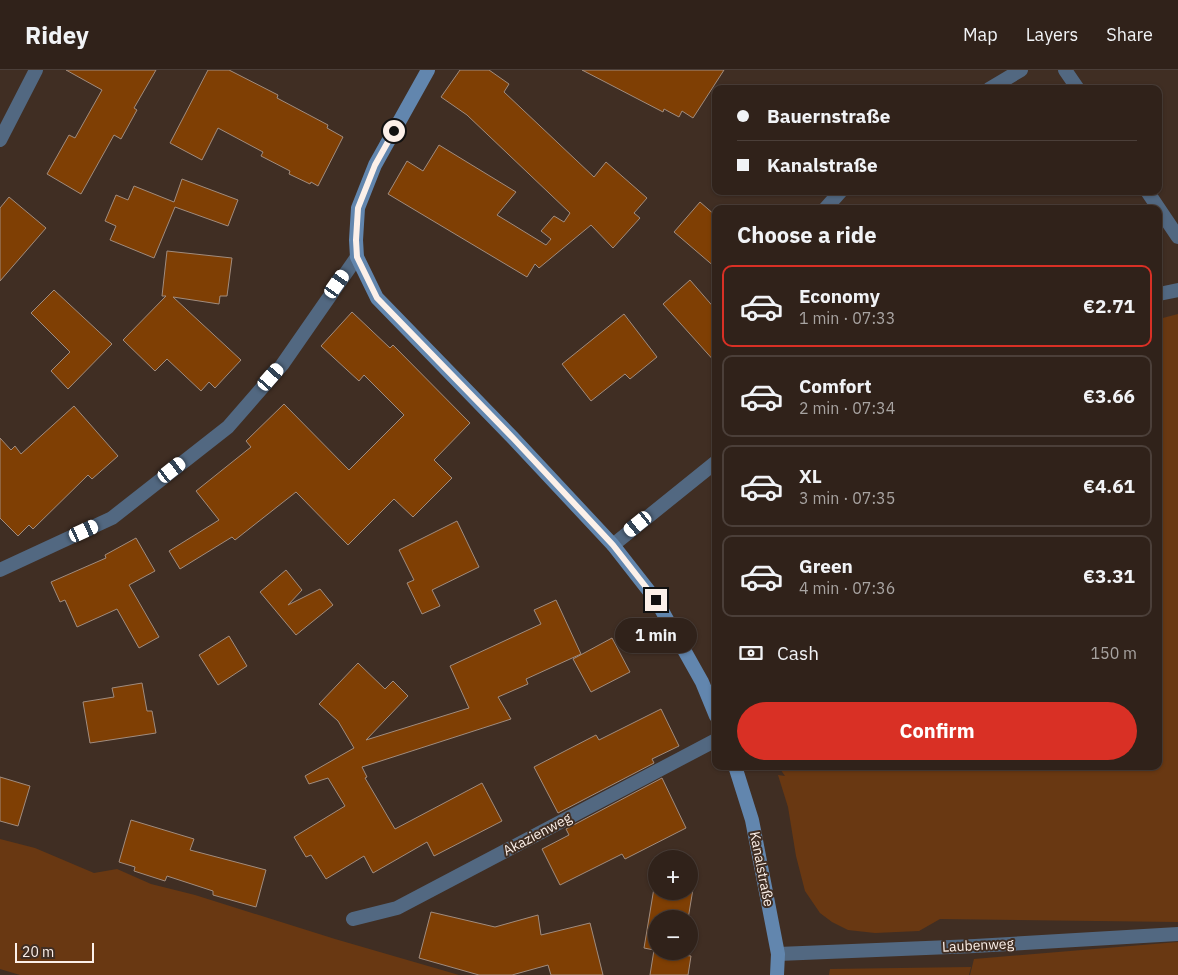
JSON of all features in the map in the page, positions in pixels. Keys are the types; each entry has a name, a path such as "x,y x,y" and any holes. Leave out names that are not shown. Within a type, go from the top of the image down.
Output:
{"main road":[{"path":"428,70 375,165 358,208 357,257 377,298 513,438 613,545 656,600 702,682 712,706"},
{"name":"Kanalstraße","path":"736,770 752,820 778,954 777,975"}],"street":[{"path":"0,140 36,70"},
{"path":"996,85 1022,70"},
{"path":"1066,70 1075,85"},
{"path":"829,205 837,195"},
{"path":"1162,213 1178,237"},
{"path":"0,569 112,518 228,427 282,365 357,257"},
{"path":"1162,293 1178,290"},
{"path":"613,545 712,465"},
{"name":"Akazienweg","path":"353,919 397,908 712,742"},
{"name":"Laubenweg","path":"778,954 1178,934"}],"shaded area":[{"path":"1178,314 1178,922 940,919 919,931 875,933 848,930 832,922 820,913 805,891 796,856 788,807 778,775 785,776 781,770 1162,770 1162,318"},
{"path":"0,839 35,848 94,873 117,869 151,884 195,895 335,939 459,975 20,975 0,969"},
{"path":"1178,942 1178,975 970,975 974,959"},
{"path":"971,967 969,975 829,975 830,969"}],"building":[{"path":"66,70 156,70 134,108 137,110 121,139 114,135 81,194 47,174 69,135 75,138 102,90"},
{"path":"208,70 229,70 278,95 277,98 328,125 327,128 343,137 318,186 289,174 290,171 261,156 263,152 218,128 202,160 170,143"},
{"path":"460,70 489,70 509,84 504,92 594,177 606,162 647,198 634,213 640,218 613,248 591,225 539,268 535,264 527,277 388,194 407,161 423,171 439,145 516,192 497,215 546,245 551,239 541,231 554,216 564,222 570,213 467,115 441,97"},
{"path":"582,70 724,70 714,85 712,85 712,89 693,118 682,111 679,117 664,109 663,112"},
{"path":"182,179 238,200 228,226 175,207 154,258 110,240 116,226 105,221 116,195 128,200 134,186 174,202"},
{"path":"9,197 46,228 0,281 0,208"},
{"path":"700,202 712,212 712,265 674,232"},
{"path":"167,251 232,258 227,296 220,296 219,304 173,297 241,360 215,388 209,382 201,391 167,359 155,371 123,340 166,296 162,296"},
{"path":"690,280 712,305 712,359 663,304"},
{"path":"54,290 112,344 68,389 51,371 70,352 31,313"},
{"path":"352,312 390,348 393,345 470,423 434,460 452,478 413,517 394,499 348,545 296,492 235,540 232,537 180,569 169,551 219,520 196,491 251,447 246,441 284,404 349,470 404,415 364,375 359,381 321,346"},
{"path":"624,314 657,357 630,379 625,374 591,401 562,364"},
{"path":"74,406 118,456 92,479 88,475 33,529 29,525 18,536 0,518 0,438 11,450 15,446 21,454"},
{"path":"457,521 479,567 432,590 440,606 422,614 407,583 414,580 399,550"},
{"path":"136,538 155,571 129,585 159,637 139,648 117,609 77,627 65,600 60,602 51,582 106,558 105,555"},
{"path":"286,570 302,590 288,605 320,589 333,605 296,635 260,592"},
{"path":"556,600 581,654 526,679 528,684 498,697 511,719 362,767 367,777 365,778 395,829 482,783 502,821 434,856 427,842 373,873 364,856 326,879 311,855 306,857 294,837 345,806 328,778 309,784 305,776 354,748 338,721 319,704 358,663 385,689 393,681 408,696 366,740 469,708 450,666 541,624 534,610"},
{"path":"229,636 247,666 218,685 199,655"},
{"path":"612,638 630,672 591,692 573,659"},
{"path":"142,683 147,711 152,711 156,733 90,743 83,702 114,697 112,688"},
{"path":"661,709 679,746 652,759 654,763 558,813 534,767 596,735 599,740"},
{"path":"0,777 30,786 18,826 0,821"},
{"path":"662,778 686,828 625,859 622,854 560,885 542,849 569,835 566,829"},
{"path":"131,820 194,839 190,850 266,870 256,907 213,895 213,891 167,876 165,881 134,871 135,867 119,862"},
{"path":"652,900 691,900 690,910 650,910"},
{"path":"431,912 495,927 538,915 541,935 590,923 603,975 551,975 548,965 512,975 479,975 419,958"},
{"path":"648,924 648,949 644,948"},
{"path":"652,960 690,960 688,975 650,975"}],"route":[{"path":"394,131 375,165 358,208 357,257 377,298 513,438 613,545 656,600"}]}
